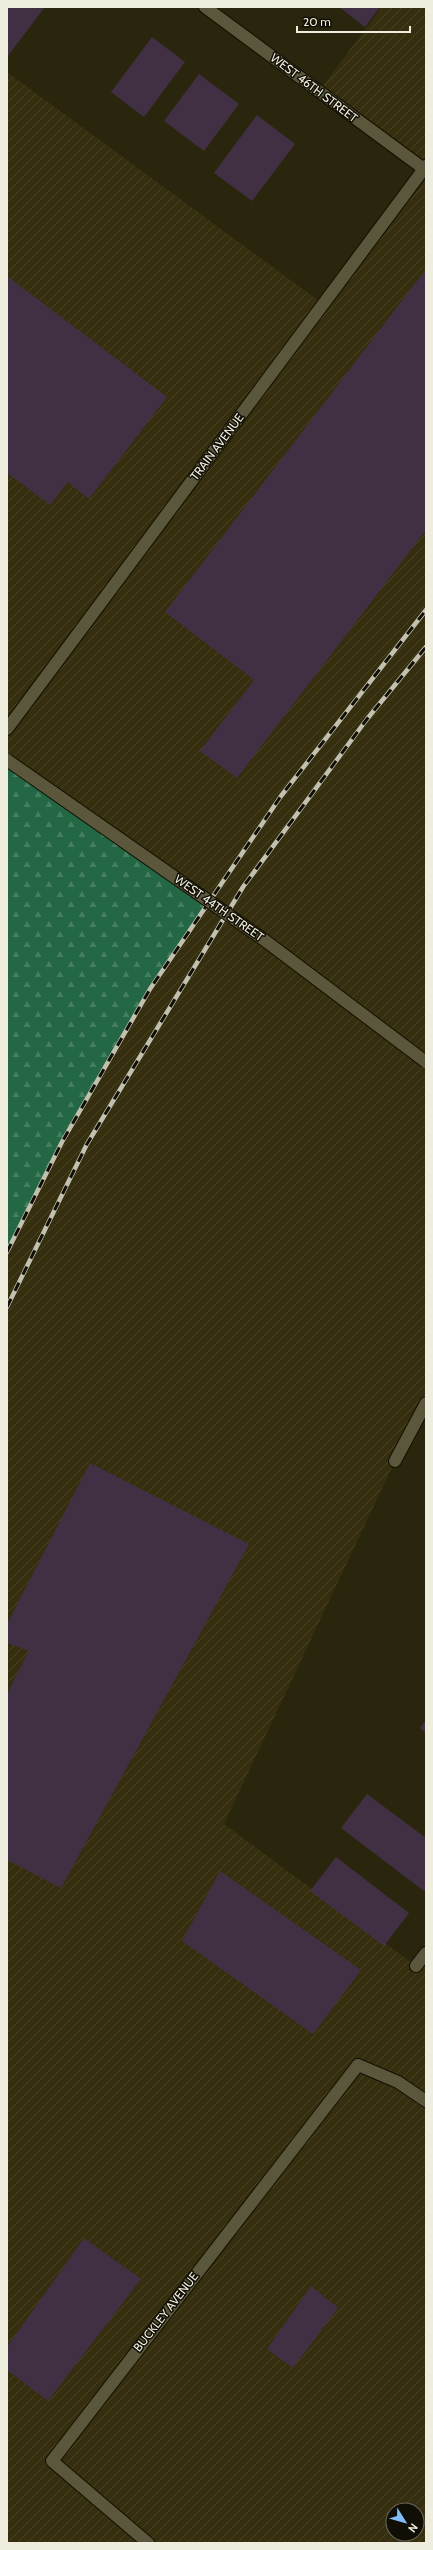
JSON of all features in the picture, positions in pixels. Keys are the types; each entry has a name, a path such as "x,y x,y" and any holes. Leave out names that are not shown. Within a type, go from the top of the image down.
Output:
{"street":[{"name":"WEST 46TH STREET","path":"205,7 425,167"},
{"name":"TRAIN AVENUE","path":"7,729 425,167"},
{"name":"WEST 44TH STREET","path":"7,760 263,939 426,1062"},
{"path":"395,1461 426,1403"},
{"path":"416,1966 426,1953"},
{"name":"BUCKLEY AVENUE","path":"148,2543 52,2461 358,2065 398,2082 426,2101"}],"shaded area":[{"path":"382,7 426,7 426,1403 395,1461 224,1824 416,1966 426,1953 426,2543 7,2543 7,1252 62,1142 150,989 211,903 7,760 7,72 323,304 423,169 319,91"}],"green space":[{"path":"7,760 211,903 150,989 62,1142 7,1252"}],"building":[{"path":"7,7 45,7 7,57"},
{"path":"339,7 380,7 365,27"},
{"path":"152,37 185,62 144,117 111,92"},
{"path":"199,74 239,104 204,151 164,121"},
{"path":"257,115 295,144 252,201 214,173"},
{"path":"426,269 426,530 237,778 200,751 254,680 165,612"},
{"path":"7,276 167,397 89,499 68,482 50,505 7,473"},
{"path":"90,1463 249,1544 61,1888 7,1860 7,1693 29,1651 7,1643 7,1624"},
{"path":"426,1720 426,1733 420,1728"},
{"path":"367,1794 426,1838 426,1888 424,1891 341,1828"},
{"path":"336,1857 409,1913 384,1946 310,1891"},
{"path":"220,1871 361,1970 313,2034 182,1941"},
{"path":"84,2238 141,2279 48,2401 7,2370 7,2347"},
{"path":"311,2286 338,2308 293,2368 267,2349"}],"railway":[{"path":"7,1252 62,1142 150,989 281,796 426,610"},
{"path":"7,1307 87,1144 243,887 367,719 426,647"}]}
